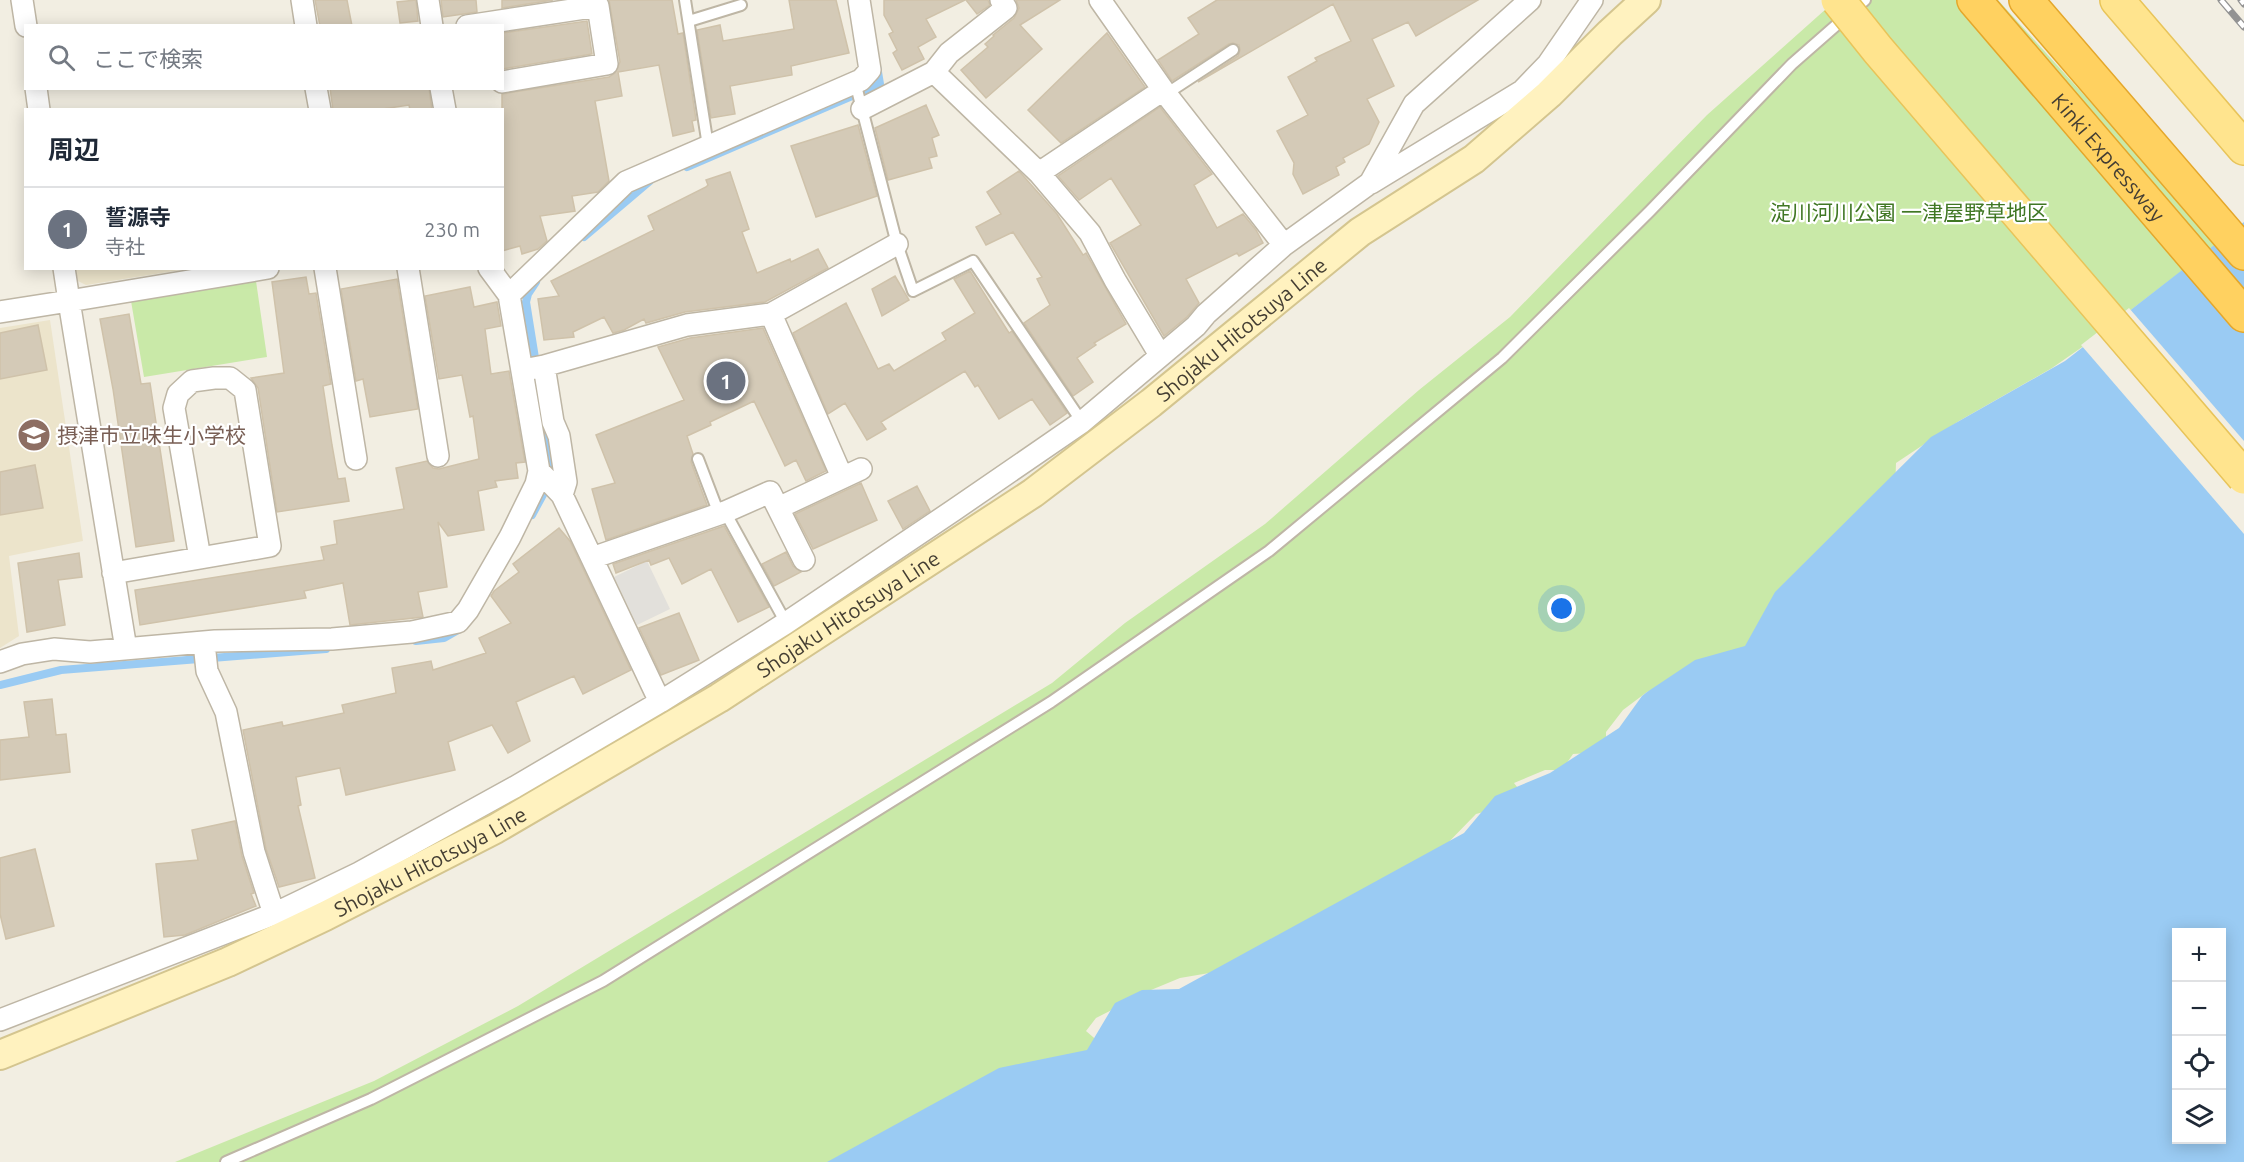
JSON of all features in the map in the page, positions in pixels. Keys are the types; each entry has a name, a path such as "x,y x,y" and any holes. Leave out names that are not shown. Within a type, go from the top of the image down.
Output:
{"highway":[{"name":"Kinki Expressway","path":"1974,0 2244,315"},
{"name":"Kinki Expressway","path":"2026,0 2244,254"}],"main road":[{"name":"Shojaku Hitotsuya Line","path":"1610,33 1629,0"},
{"name":"Shojaku Hitotsuya Line","path":"0,1055 228,962 335,912 495,829 720,698 1034,493 1151,403 1360,232 1474,159 1549,94 1646,0"},
{"path":"1838,0 1878,50 2244,477"},
{"path":"2116,0 2244,148"}],"street":[{"path":"22,0 26,24"},
{"path":"302,0 306,24"},
{"path":"428,0 432,24"},
{"path":"509,295 626,182 861,80 870,70 859,0"},
{"path":"862,110 934,72 949,53 1006,8 1000,0"},
{"path":"1100,0 1165,92 1284,245"},
{"path":"1370,183 1414,104 1530,0"},
{"path":"0,1020 274,914 359,873 515,787 660,702 786,623 1082,422 1196,326 1206,314 1284,245 1370,183 1522,90 1548,64 1592,0"},
{"path":"480,24 598,6 607,64 504,82"},
{"path":"934,72 1039,173 1090,233 1160,356"},
{"path":"36,90 39,108"},
{"path":"316,90 320,108"},
{"path":"1039,173 1165,92"},
{"path":"523,370 687,325 771,314 897,244"},
{"path":"64,270 126,649"},
{"path":"0,312 256,270"},
{"path":"325,270 356,459"},
{"path":"408,270 438,456"},
{"path":"0,662 22,654 54,649 90,652 204,643 332,639 412,632 458,622 468,610 510,537 536,484 539,471 509,295 490,270"},
{"path":"771,314 851,473 777,508"},
{"path":"544,366 566,482 562,495"},
{"path":"113,573 270,546 245,390 230,378 192,381 178,394 174,408 200,558"},
{"path":"539,471 562,495 660,702"},
{"path":"592,558 722,513 770,492 804,560"},
{"path":"204,643 207,670 226,712 254,852 274,914"}],"lane":[{"path":"685,0 708,146"},
{"path":"226,1162 371,1099 603,981 1051,702 1269,550 1502,358 1650,211 1792,64 1865,0"},
{"path":"688,21 741,5"},
{"path":"1165,92 1233,50"},
{"path":"855,82 897,244 913,291 973,261 1082,422"},
{"path":"698,459 722,513 786,623"}],"shaded area":[{"path":"76,270 181,270 86,285 78,281"},
{"name":"摂津市立味生小学校","path":"50,320 83,541 9,556 19,636 0,648 0,328"},
{"path":"647,561 670,609 637,625 614,577"}],"green space":[{"name":"淀川河川公園 一津屋野草地区","path":"1836,0 1998,0 2218,243 2052,368 1959,421 1896,463 1895,492 1746,651 1647,692 1623,710 1606,732 1606,747 1588,753 1573,754 1562,770 1545,770 1514,783 1527,800 1476,814 1439,852 1221,971 1180,978 1096,1018 1086,1031 1100,1043 1089,1058 854,1162 175,1162 374,1081 518,1006 1052,683 1125,623 1265,524 1419,390 1510,317 1707,115"},
{"path":"256,281 267,357 144,377 131,301"}],"water":[{"path":"2244,222 2244,1162 827,1162 999,1068 1087,1050 1115,1003 1142,990 1179,989 1464,833 1495,796 1550,773 1619,728 1642,696 1695,660 1745,646 1775,592 1931,437 2065,361"}],"pier":[{"path":"2129,308 2244,441 2244,534 2081,345"}],"building":[{"path":"315,0 347,0 352,24 320,24"},
{"path":"416,0 418,21 400,23 397,2"},
{"path":"441,0 476,0 477,12 443,17"},
{"path":"502,0 553,0 502,8"},
{"path":"609,0 672,0 678,34 683,33 696,120 692,121 694,131 673,136 659,65 618,72 622,96 595,101 609,181 598,192 572,196 575,211 540,216 547,241 538,249 522,254 520,246 504,250 504,108 502,108 502,94 609,77 615,73 620,62"},
{"path":"789,0 836,0 849,53 791,66 792,75 730,86 735,114 711,118 697,30 720,25 723,41 794,29"},
{"path":"884,0 965,0 926,19 936,37 918,47 924,59 902,70 893,53 897,50 889,34 893,32 884,15"},
{"path":"966,0 988,0 990,5 977,14"},
{"path":"1016,0 1060,0 1020,25 1042,49 986,98 961,70 988,47 985,44 993,35 1014,18 1019,8"},
{"path":"1217,0 1478,0 1416,36 1408,22 1372,39 1394,86 1367,99 1379,122 1369,144 1343,158 1345,162 1336,167 1339,175 1303,194 1293,174 1294,163 1277,131 1308,115 1288,77 1317,61 1315,58 1351,41 1333,4 1198,82 1238,56 1239,45 1229,44 1172,81 1158,60 1199,34 1188,18"},
{"path":"587,21 592,54 504,69 504,33"},
{"path":"1107,33 1145,87 1061,143 1028,110"},
{"path":"330,90 429,90 432,108 410,108 409,105 389,108 333,108"},
{"path":"926,105 939,135 932,138 937,156 929,158 932,168 888,180 875,128"},
{"path":"1160,107 1212,174 1194,185 1217,228 1243,214 1263,243 1239,256 1237,253 1186,279 1199,303 1187,317 1164,336 1110,243 1141,225 1111,178 1079,200 1058,176"},
{"path":"858,125 877,196 816,217 791,146"},
{"path":"1019,171 1057,214 1083,255 1086,253 1126,324 1094,343 1096,345 1077,358 1093,382 1073,396 1024,323 1050,305 1037,279 1042,277 1013,232 986,245 976,227 1001,214 987,192"},
{"path":"730,172 749,229 742,232 757,273 790,259 791,262 818,249 828,268 765,302 685,312 646,323 644,319 613,333 604,317 573,332 574,337 544,340 538,299 559,296 551,281 654,230 648,216 706,187 708,185 706,180"},
{"path":"970,271 1009,333 1012,331 1067,413 1050,425 1032,399 999,419 978,385 975,387 965,371 881,422 886,429 867,440 845,403 828,414 793,333 846,303 878,369 889,364 894,371 946,340 942,333 975,313 954,279"},
{"path":"895,276 909,300 882,316 872,289"},
{"path":"306,277 309,294 316,293 331,384 323,386 332,445 338,479 345,478 349,501 277,512 258,388 251,378 284,373 272,282"},
{"path":"397,279 418,409 370,417 363,379 356,381 341,289"},
{"path":"470,287 474,307 497,302 501,326 485,329 491,374 509,371 525,462 516,463 518,478 495,481 497,487 478,491 484,530 448,536 438,522 447,587 418,592 423,617 350,625 343,583 304,591 306,598 140,625 135,590 324,560 321,547 337,544 334,521 404,509 396,468 427,461 433,468 439,469 479,459 473,416 470,417 462,375 439,379 425,296"},
{"path":"129,314 141,384 150,383 174,541 136,547 113,389 100,319"},
{"path":"38,325 47,370 0,379 0,333"},
{"path":"763,328 826,471 806,481 796,460 785,466 754,401 687,436 693,454 691,462 707,505 606,540 592,489 615,483 596,435 684,400 658,347 690,338"},
{"path":"35,465 43,508 0,515 0,472"},
{"path":"861,483 877,520 813,549 795,514"},
{"path":"917,486 930,511 903,529 888,501"},
{"path":"724,526 769,607 738,622 711,569 682,584 669,558 651,565 649,560 616,573 613,564"},
{"path":"559,528 570,541 631,670 583,694 574,676 516,702 530,741 508,753 492,725 448,742 455,770 346,795 340,768 296,777 301,805 298,806 315,878 279,887 266,849 243,730 282,722 283,726 344,713 342,705 396,693 392,668 431,661 433,670 486,653 479,638 511,623 491,596 494,591 519,572 513,564"},
{"path":"786,552 793,566 801,572 774,586 762,564"},
{"path":"79,553 82,577 58,580 65,625 27,632 18,563"},
{"path":"679,613 699,660 661,675 639,628"},
{"path":"52,699 56,735 66,734 70,772 0,780 0,740 29,737 24,702"},
{"path":"235,821 242,856 254,893 251,894 256,906 185,935 164,937 156,864 198,860 192,830"},
{"path":"35,849 54,926 6,939 0,914 0,858"}],"waterway":[{"path":"687,167 880,84 877,66"},
{"path":"584,237 650,181"},
{"path":"535,358 526,302 536,282"},
{"path":"545,426 552,472"},
{"path":"532,515 545,491"},
{"path":"416,641 444,638 458,630"},
{"path":"0,685 61,670 326,649"}],"railway":[{"path":"2221,0 2244,27"},
{"path":"2241,0 2244,4"}],"place":[{"name":"誓源寺","path":"726,381"},
{"name":"摂津市立味生小学校","path":"34,435"}]}
